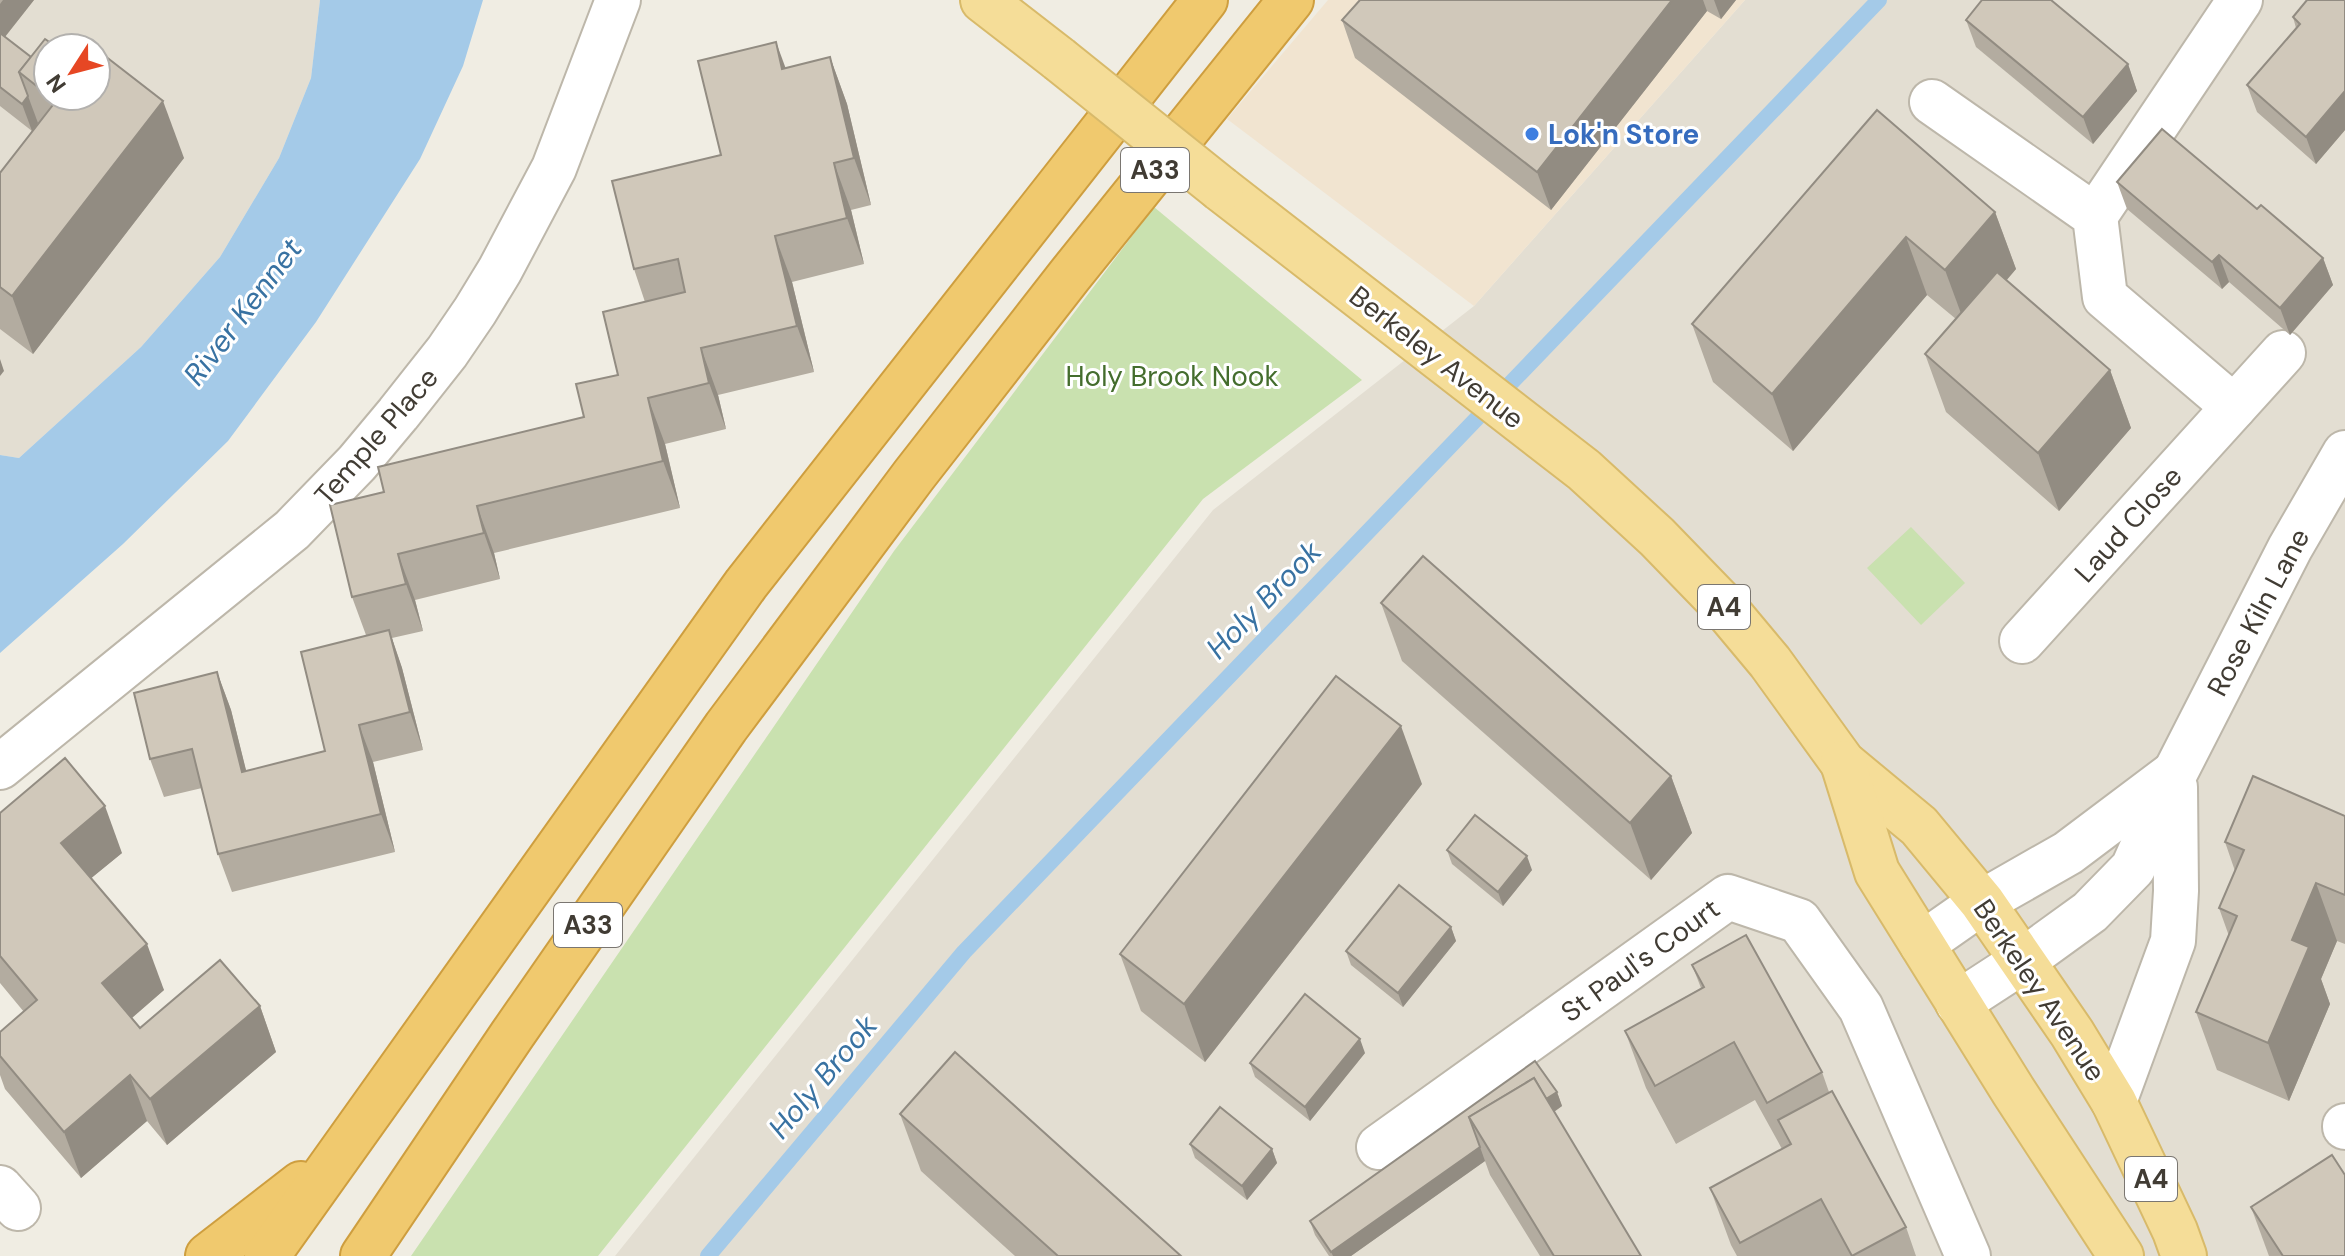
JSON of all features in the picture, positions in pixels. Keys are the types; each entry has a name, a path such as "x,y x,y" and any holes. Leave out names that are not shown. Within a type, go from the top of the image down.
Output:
{"highway":[{"name":"A33","path":"267,1256 738,594 1205,0"},
{"name":"A33","path":"363,1256 726,727 914,475 1291,0"},
{"name":"A33","path":"208,1256 336,1157"},
{"name":"A33","path":"335,1256 393,1212"}],"main road":[{"name":"Berkeley Avenue","path":"983,0 1584,470 1657,537 1719,601 1770,662 1843,763 1919,826 1982,902 2072,1033 2114,1102 2184,1256"},
{"name":"Berkeley Avenue","path":"1843,763 1877,872 2121,1256"}],"street":[{"name":"Temple Place","path":"0,767 292,530 357,463 398,414 447,352 500,270 554,168 618,0"},
{"path":"2234,407 2105,297 2095,216 2240,0"},
{"path":"1932,102 2095,216"},
{"name":"Laud Close","path":"2022,641 2283,353"},
{"name":"Rose Kiln Lane","path":"1958,1003 2090,912 2133,868 2175,773 2290,548 2345,453"},
{"path":"2114,1102 2173,941 2176,891 2175,773"},
{"name":"Rose Kiln Lane","path":"1922,944 1982,902 2068,853 2175,773"},
{"name":"St Paul's Court","path":"1379,1147 1728,897 1799,921 1861,1008 1968,1256"}],"shaded area":[{"path":"0,0 320,0 311,78 279,158 220,257 141,347 19,458 0,455"},
{"path":"1328,0 1745,0 1474,306 1227,119"},
{"path":"1745,0 2345,0 2345,1256 615,1256 1213,510 1474,306"}],"green space":[{"name":"Holy Brook Nook","path":"1154,207 1362,380 1203,499 598,1256 411,1256 894,551"},
{"path":"1911,527 1965,583 1921,625 1867,568"}],"water":[{"name":"River Kennet","path":"320,0 483,0 463,66 420,159 316,322 228,441 123,544 0,653 0,455 19,458 141,347 220,257 279,158 311,78"}],"building":[{"name":"Lok'n Store","path":"1360,0 1672,0 1537,172 1342,20"},
{"path":"1982,0 2051,0 2128,64 2083,117 1966,20"},
{"path":"2307,0 2345,0 2345,91 2306,137 2247,85 2300,24 2293,17"},
{"path":"0,33 31,57 19,72 28,96 22,104 0,87"},
{"path":"776,42 782,69 830,57 854,158 834,163 847,218 775,236 797,326 701,348 709,383 648,398 663,461 477,506 484,533 398,554 406,584 352,597 330,505 384,492 378,467 584,417 576,384 618,375 603,312 685,292 678,259 634,269 612,181 721,155 698,61"},
{"path":"32,56 32,82 19,72"},
{"path":"112,61 163,101 12,296 0,287 0,173 47,112 112,112"},
{"path":"1877,110 1995,212 1945,270 1906,237 1772,394 1692,324"},
{"path":"2162,129 2257,209 2261,205 2323,258 2280,308 2219,255 2212,262 2117,182"},
{"path":"1997,272 2110,370 2038,453 1925,354"},
{"path":"1423,556 1671,776 1630,823 1381,603"},
{"path":"389,630 410,712 359,725 381,814 218,854 192,749 150,759 134,693 217,672 242,772 325,751 301,652"},
{"path":"1336,676 1401,726 1184,1004 1120,954"},
{"path":"65,758 105,806 61,843 147,944 102,983 140,1028 220,960 260,1006 150,1099 130,1075 64,1132 0,1056 0,1032 37,1000 0,956 0,813"},
{"path":"2253,776 2345,816 2345,895 2316,883 2292,940 2309,947 2268,1043 2196,1012 2237,916 2219,908 2244,850 2225,842"},
{"path":"1475,815 1527,856 1498,892 1447,850"},
{"path":"1399,885 1451,927 1398,993 1346,951"},
{"path":"1746,935 1822,1072 1767,1103 1734,1042 1655,1086 1625,1031 1704,987 1692,965"},
{"path":"1305,994 1360,1039 1305,1107 1250,1063"},
{"path":"955,1052 1181,1256 1058,1256 900,1114"},
{"path":"1535,1061 1557,1092 1546,1099 1534,1078 1469,1117 1480,1147 1331,1252 1310,1221"},
{"path":"1534,1078 1641,1256 1554,1256 1469,1117"},
{"path":"1832,1091 1906,1227 1852,1256 1821,1199 1740,1243 1710,1188 1791,1144 1778,1120"},
{"path":"1220,1107 1272,1149 1242,1186 1190,1144"},
{"path":"2332,1155 2345,1175 2345,1256 2283,1256 2251,1207"}],"waterway":[{"name":"Holy Brook","path":"708,1256 964,952 1879,0"}],"place":[{"name":"Lok'n Store","path":"1532,134"}]}
